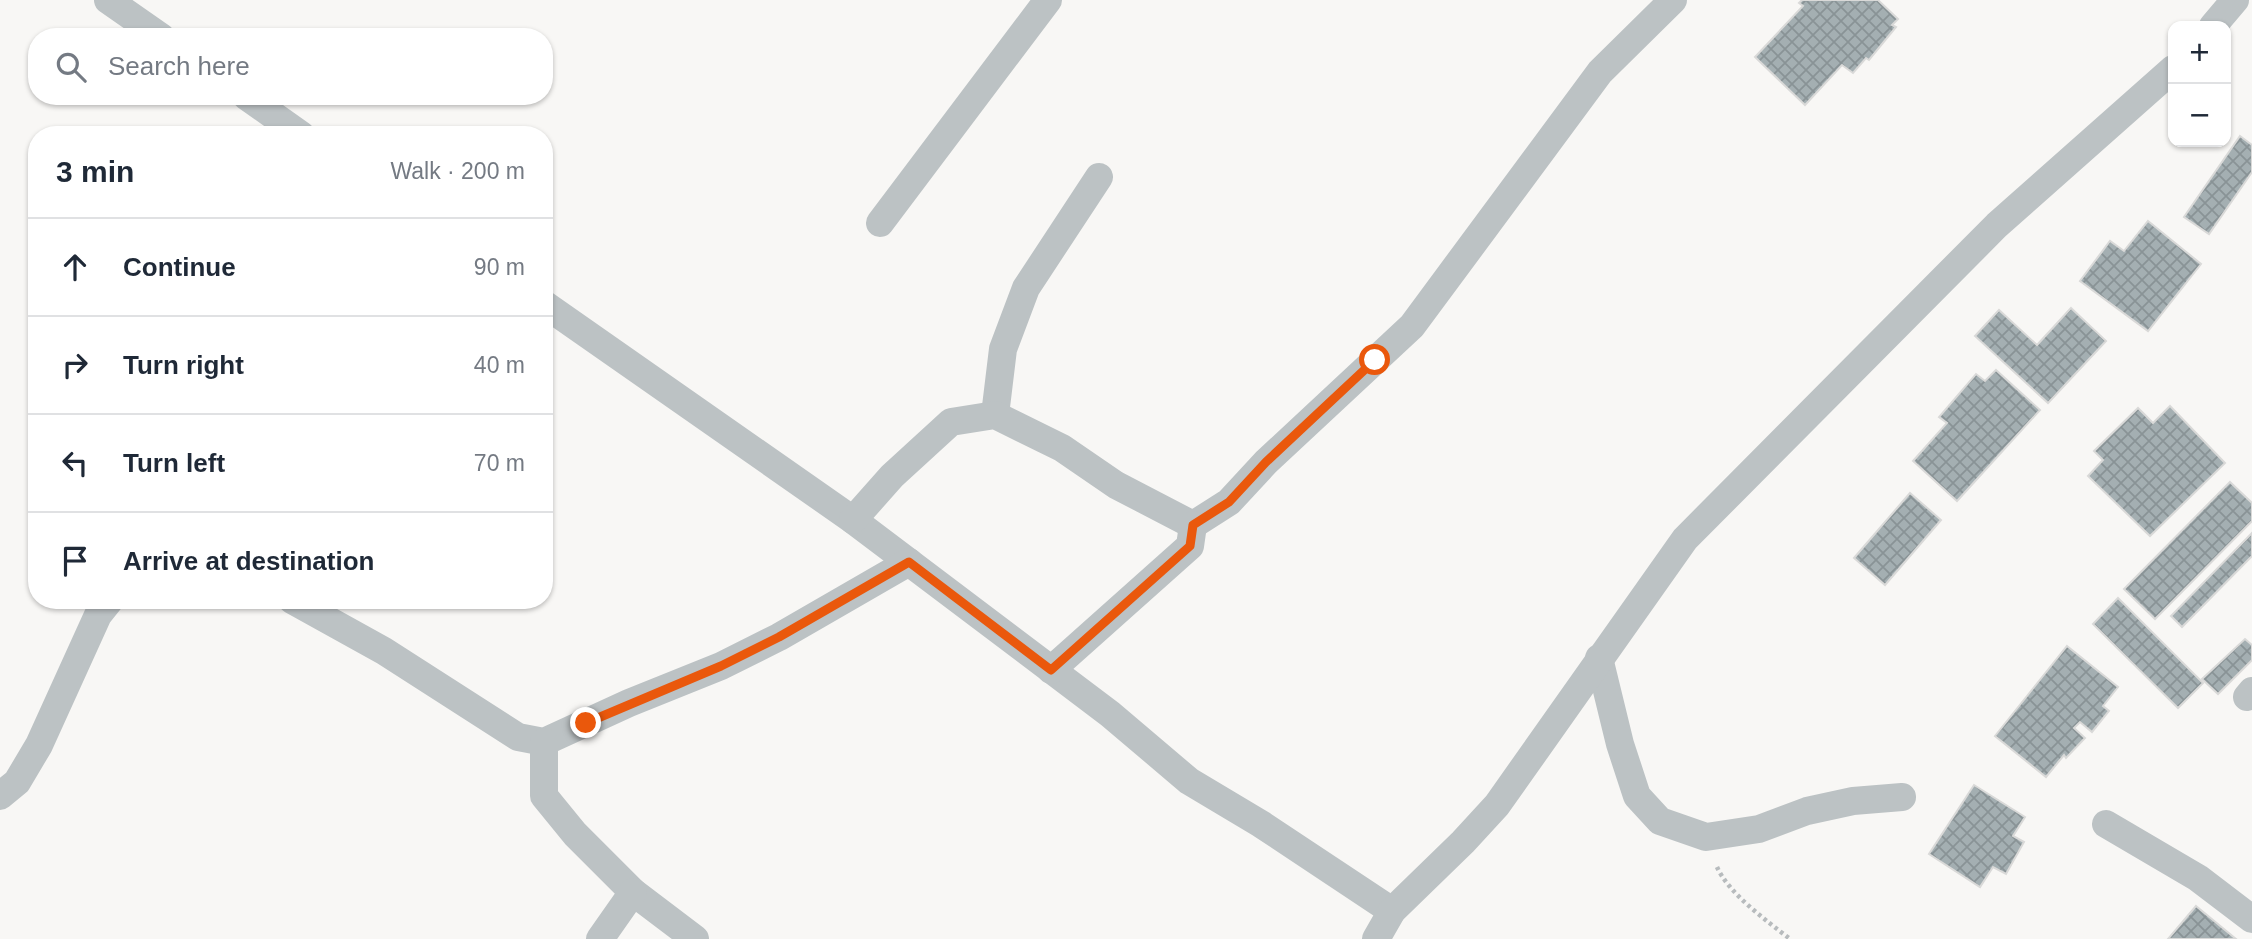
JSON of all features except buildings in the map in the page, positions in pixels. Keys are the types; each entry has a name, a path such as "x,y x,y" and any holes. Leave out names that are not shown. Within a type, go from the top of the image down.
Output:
{"street":[{"path":"108,0 148,28"},
{"path":"880,223 1048,0"},
{"path":"1051,670 1190,546 1193,525 1229,502 1266,462 1412,326 1600,72 1673,0"},
{"path":"2217,21 2235,0"},
{"path":"1376,939 1392,911 1463,842 1497,804 1685,539 1997,225 2168,73"},
{"path":"259,105 288,126"},
{"path":"995,415 1003,349 1026,288 1099,177"},
{"path":"553,310 853,520 1110,714 1189,781 1261,824 1392,911"},
{"path":"853,520 892,476 951,422 995,415 1062,448 1116,485 1193,525"},
{"path":"308,609 384,651 517,737 544,742 629,703 721,666 779,637 909,562"},
{"path":"0,796 17,782 39,745 103,609"},
{"path":"1599,658 1620,744 1637,796 1660,821 1706,837 1759,829 1807,811 1853,801 1902,797"},
{"path":"544,742 544,796 575,834 633,892 695,939"},
{"path":"2106,824 2198,878 2252,919"},
{"path":"600,939 633,892"}],"path":[{"path":"1706,837 1718,871 1763,918 1790,939"}],"route":[{"path":"586,723 721,666 779,637 909,562 1051,670 1190,546 1193,525 1229,502 1266,462 1375,360"}]}
